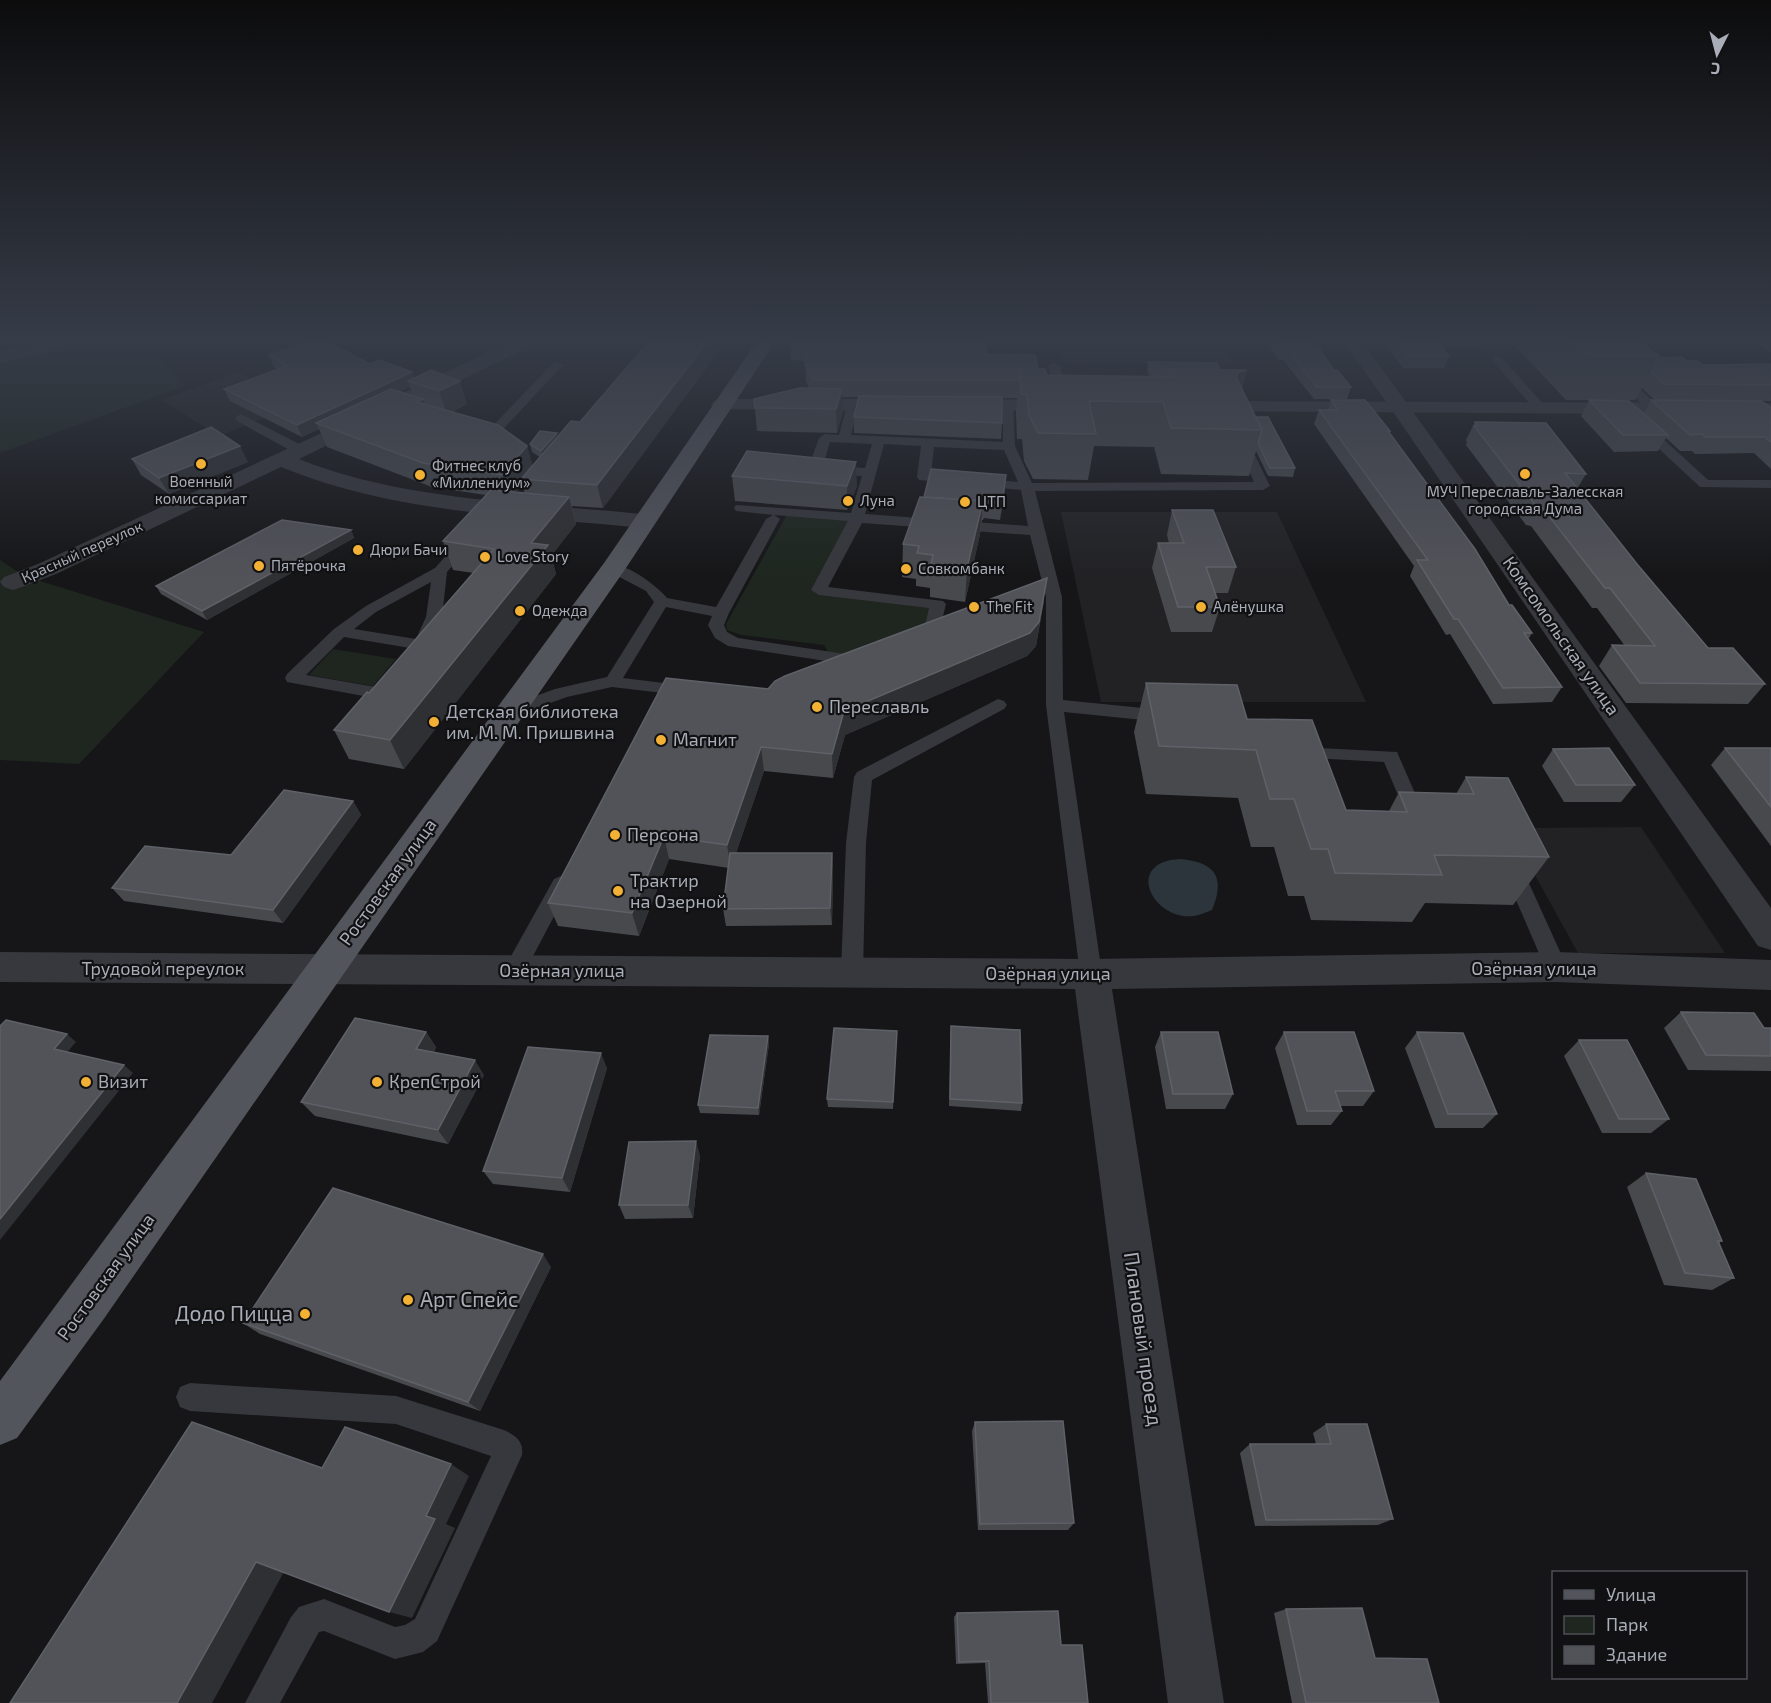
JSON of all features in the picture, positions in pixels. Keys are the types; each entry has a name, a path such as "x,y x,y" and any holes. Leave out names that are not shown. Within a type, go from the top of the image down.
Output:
{"main road":[{"name":"Ростовская улица","path":"0,1421 87,1304 613,568 713,416"}],"street":[{"name":"Красный переулок","path":"7,584 47,569 290,454 381,416"},
{"name":"Комсомольская улица","path":"1407,416 1771,936"},
{"path":"290,454 333,479 499,512 643,521"},
{"name":"Трудовой переулок","path":"0,968 326,970"},
{"name":"Озёрная улица","path":"326,970 1091,974 1556,968 1771,975"},
{"name":"Плановый проезд","path":"1091,974 1196,1703"}],"lane":[{"path":"491,435 508,416"},
{"path":"844,439 850,416"},
{"path":"1009,416 1009,446 1027,487 1054,597 1055,705 1091,974"},
{"path":"1631,416 1705,484 1771,484"},
{"path":"241,418 290,454"},
{"path":"928,442 924,477 1027,487 1263,486 1237,429"},
{"path":"870,472 815,469 825,438 1009,446"},
{"path":"879,441 857,518 819,590 938,604 931,633 909,641"},
{"path":"741,508 1036,531"},
{"path":"440,571 434,617 422,645 380,693 293,678 340,632 371,609 440,571 499,512"},
{"path":"773,519 716,625 721,635 734,642 858,658 821,673"},
{"path":"613,568 651,588 662,602 721,612"},
{"path":"612,681 662,602"},
{"path":"340,632 422,645"},
{"path":"511,711 557,693 612,681 701,692"},
{"path":"654,709 666,688"},
{"path":"852,972 856,843 863,777 998,705"},
{"path":"1055,705 1180,718"},
{"path":"1279,745 1301,754 1391,756 1421,833 1410,832"},
{"path":"1301,754 1309,776"},
{"path":"1414,812 1435,813"},
{"path":"1506,854 1556,968"},
{"path":"514,971 572,863"},
{"path":"190,1397 396,1410 504,1445 508,1449 426,1630 411,1640 395,1643 324,1615 310,1618 302,1628 262,1703"}],"shaded area":[{"path":"188,416 269,416 219,436"},
{"name":"Алёнушка","path":"1061,512 1277,512 1366,702 1101,702"},
{"path":"1641,827 1725,953 1578,953 1509,828"},
{"path":"1180,859 1202,864 1214,873 1218,889 1212,910 1194,916 1179,915 1166,910 1150,890 1149,880 1152,870 1163,863"}],"green space":[{"path":"0,416 101,416 0,453"},
{"path":"789,511 856,518 820,590 937,604 931,633 853,659 831,657 824,645 741,635 727,630 726,624"},
{"path":"0,560 24,576 204,632 79,764 0,760"},
{"path":"333,649 396,659 373,686 309,675"}],"building":[{"path":"280,416 316,416 297,425"},
{"path":"330,416 468,416 498,425 527,446 502,475 423,463 316,423"},
{"path":"585,416 650,416 597,485 521,479 571,421 580,422"},
{"path":"1002,416 1002,423 854,417"},
{"path":"1030,416 1092,416 1096,434 1038,433"},
{"path":"1167,416 1255,416 1262,430 1171,428"},
{"path":"1324,416 1378,416 1475,549 1509,605 1512,605 1532,633 1524,633 1562,687 1503,688 1458,619 1454,619 1417,560 1428,560"},
{"path":"1605,416 1647,416 1668,435 1623,435"},
{"path":"1669,416 1771,416 1771,442 1765,437 1690,435"},
{"path":"1256,417 1268,417 1295,468 1270,468 1258,443 1262,430"},
{"path":"1475,422 1546,423 1586,474 1565,473 1637,564 1708,648 1733,648 1765,684 1640,683 1612,645 1655,646 1610,588 1605,588 1541,506 1536,506 1474,426 1478,426"},
{"path":"211,427 240,446 159,478 132,459"},
{"path":"540,431 557,433 541,451 530,444"},
{"path":"747,451 856,462 847,486 732,476"},
{"path":"931,469 1006,475 1002,503 985,502 982,504 983,501 924,497"},
{"path":"491,490 569,497 531,543 548,545 390,740 334,730 494,549 443,541"},
{"path":"920,497 983,501 967,568 931,564 933,555 917,553 919,546 903,544"},
{"path":"1172,510 1213,510 1236,567 1206,567 1220,607 1178,607 1158,543 1184,543"},
{"name":"Пятёрочка","path":"282,520 351,530 202,611 156,586"},
{"path":"1047,578 1039,622 1030,633 844,711 832,754 761,747 727,845 664,836 632,913 548,903 666,678 768,689 775,681 785,676"},
{"path":"1146,683 1237,685 1247,719 1312,720 1346,810 1407,812 1399,792 1474,794 1466,777 1508,778 1549,857 1434,855 1442,875 1335,873 1328,849 1311,849 1294,799 1270,799 1256,750 1159,746"},
{"path":"1609,748 1635,785 1576,785 1553,749"},
{"path":"1725,748 1771,748 1771,807"},
{"path":"284,790 353,801 273,910 112,888 145,846 231,855"},
{"path":"730,853 832,853 830,908 723,909"},
{"path":"1681,1012 1754,1013 1764,1028 1771,1028 1771,1056 1706,1055"},
{"path":"355,1018 426,1032 416,1049 475,1060 438,1130 301,1102"},
{"path":"6,1020 67,1034 54,1049 124,1065 0,1219 0,1026"},
{"path":"951,1026 1020,1030 1022,1103 950,1099"},
{"path":"834,1028 897,1031 893,1102 827,1099"},
{"path":"1161,1032 1218,1032 1233,1094 1173,1094"},
{"path":"1284,1032 1354,1032 1374,1091 1335,1091 1342,1111 1307,1111"},
{"path":"1417,1032 1463,1033 1497,1114 1448,1114"},
{"path":"710,1035 768,1036 758,1108 698,1105"},
{"path":"1579,1040 1627,1040 1669,1119 1619,1119"},
{"path":"528,1047 601,1053 562,1178 483,1171"},
{"path":"696,1141 688,1205 619,1205 629,1142"},
{"path":"1646,1173 1696,1179 1722,1241 1718,1241 1734,1278 1685,1273"},
{"name":"Арт Спейс","path":"333,1188 543,1254 468,1402 243,1323"},
{"path":"1063,1421 1074,1523 980,1524 975,1422"},
{"path":"192,1422 322,1468 345,1427 451,1464 426,1516 435,1519 389,1612 256,1562 177,1703 10,1703"},
{"path":"1326,1424 1367,1424 1393,1519 1266,1520 1250,1444 1331,1444"},
{"path":"1362,1608 1375,1658 1427,1659 1439,1703 1306,1703 1286,1609"},
{"path":"1058,1611 1061,1645 1082,1645 1088,1703 991,1703 989,1661 959,1662 957,1613"}],"place":[{"name":"Военный комиссариат","path":"201,464"},
{"name":"МУЧ Переславль-Залесская городская Дума","path":"1525,474"},
{"name":"Фитнес клуб «Миллениум»","path":"420,475"},
{"name":"Луна","path":"848,501"},
{"name":"ЦТП","path":"965,502"},
{"name":"Дюри Бачи","path":"358,550"},
{"name":"Love Story","path":"485,557"},
{"name":"Пятёрочка","path":"259,566"},
{"name":"Совкомбанк","path":"906,569"},
{"name":"The Fit","path":"974,607"},
{"name":"Алёнушка","path":"1201,607"},
{"name":"Одежда","path":"520,611"},
{"name":"Переславль","path":"817,707"},
{"name":"Детская библиотека им. М. М. Пришвина","path":"434,722"},
{"name":"Магнит","path":"661,740"},
{"name":"Персона","path":"615,835"},
{"name":"Трактир на Озерной","path":"618,891"},
{"name":"Визит","path":"86,1082"},
{"name":"КрепСтрой","path":"377,1082"},
{"name":"Арт Спейс","path":"408,1300"},
{"name":"Додо Пицца","path":"305,1314"}]}
